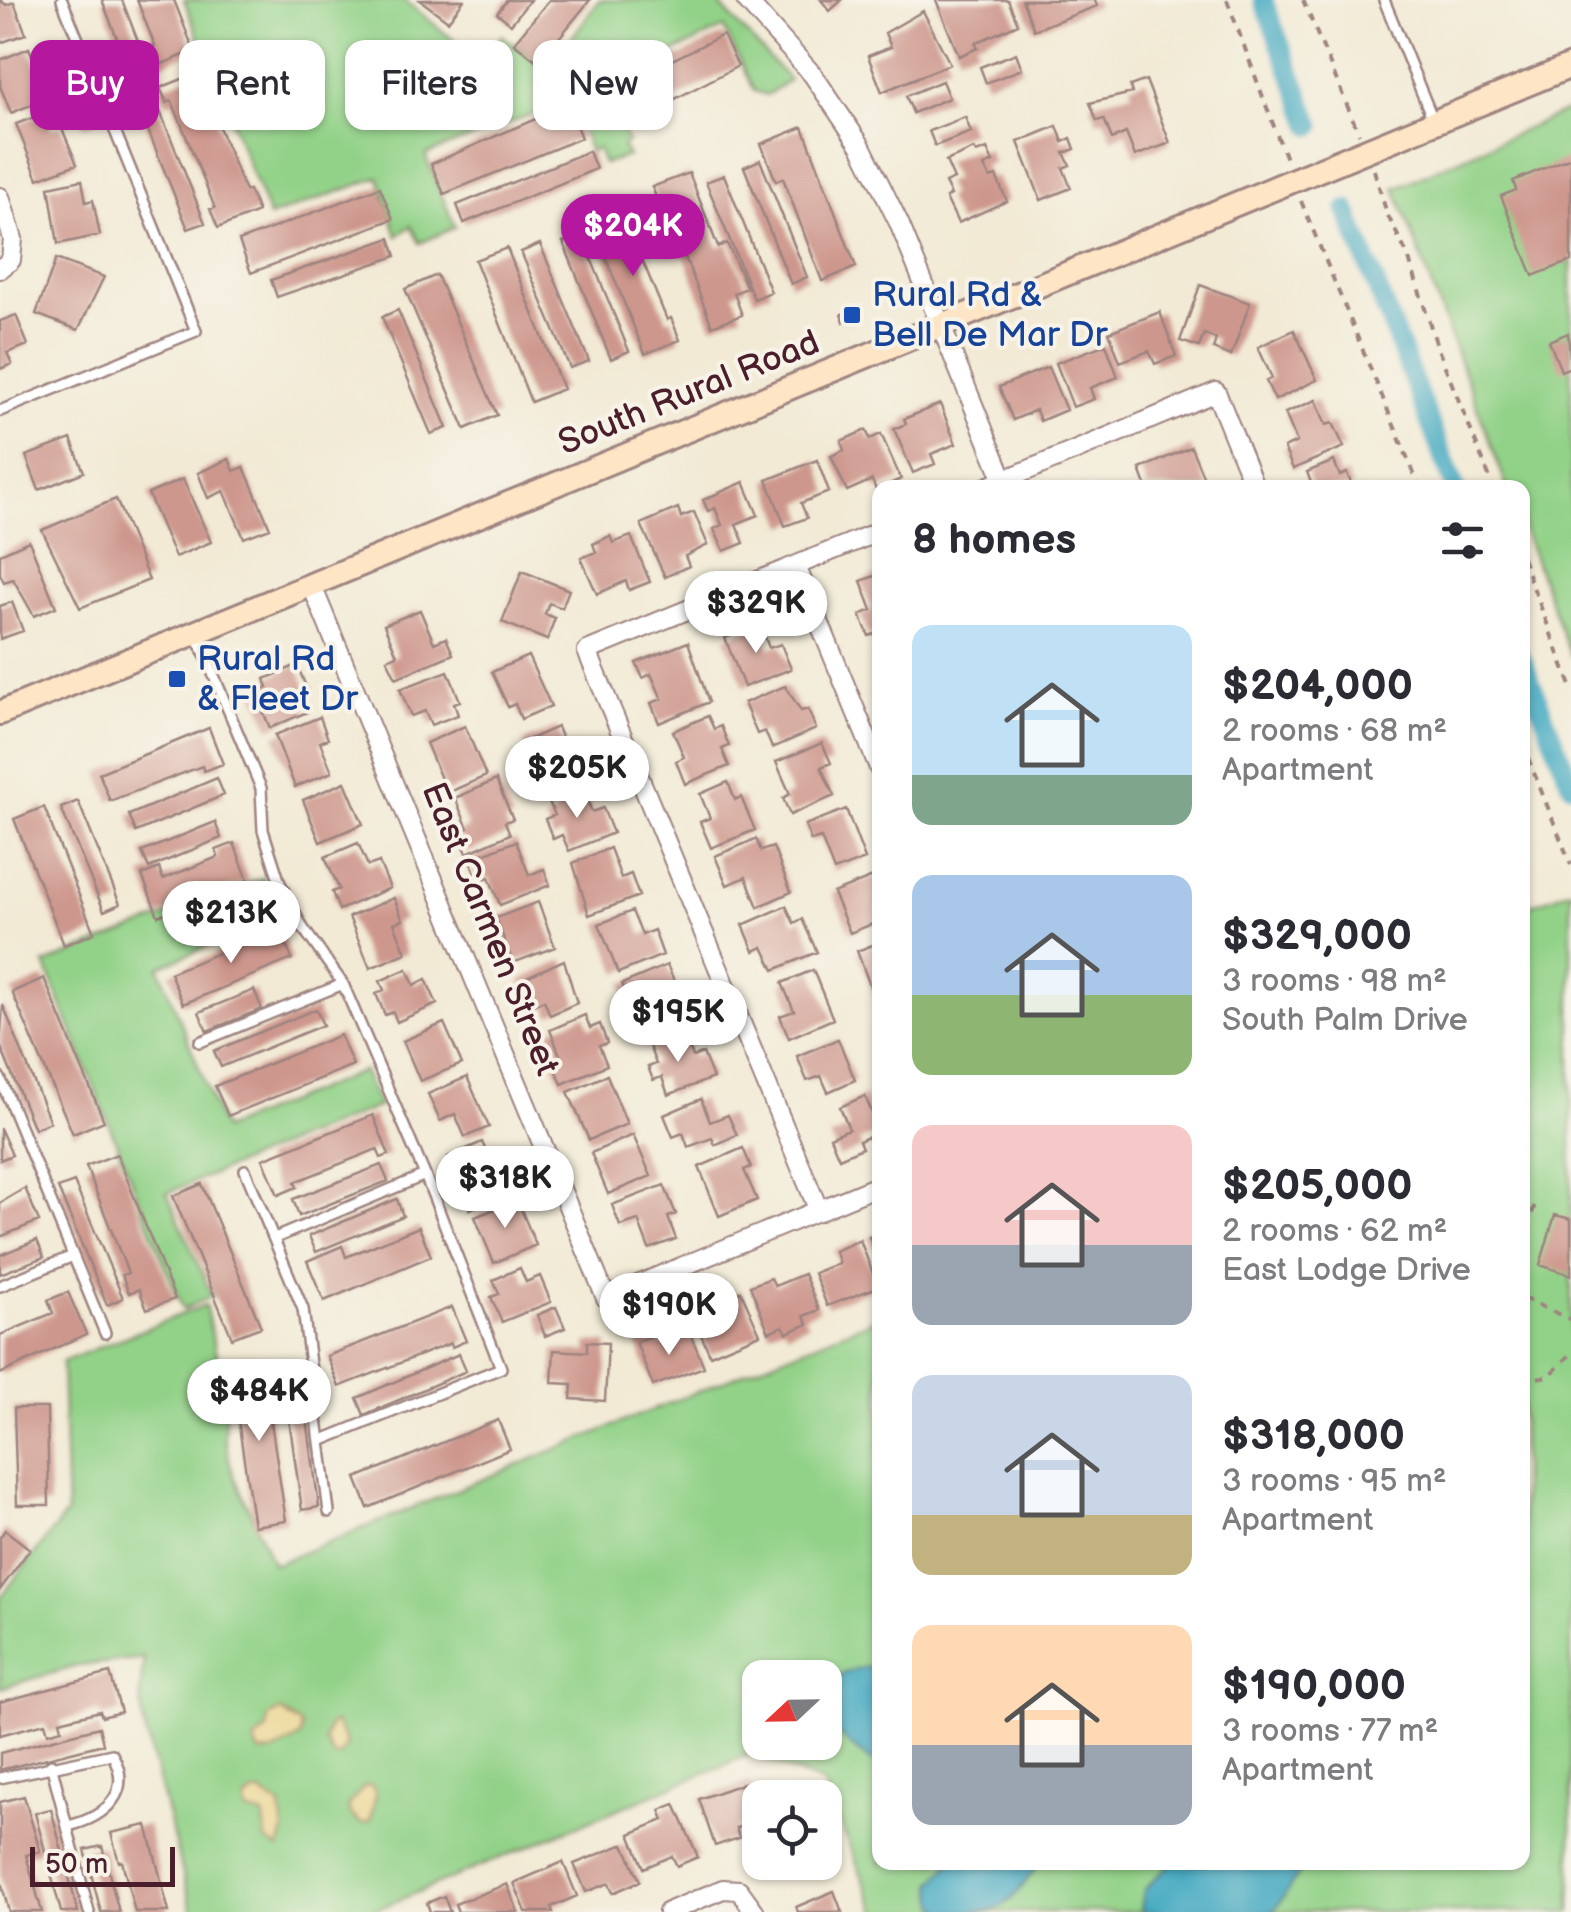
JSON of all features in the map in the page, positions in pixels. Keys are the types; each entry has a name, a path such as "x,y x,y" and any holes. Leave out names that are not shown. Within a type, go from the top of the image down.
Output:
{"main road":[{"name":"South Rural Road","path":"0,714 1571,66"}],"street":[{"path":"746,0 813,75 861,146 1004,480"},
{"path":"0,197 13,238 6,265"},
{"path":"1015,480 1216,392 1252,480"},
{"path":"872,534 588,652 819,1211 872,1189"},
{"path":"796,566 872,751"},
{"name":"East Carmen Street","path":"312,586 606,1298 819,1211"},
{"path":"668,1912 723,1889 739,1890 756,1912"}],"lane":[{"path":"0,411 196,331 62,0"},
{"path":"1384,0 1434,123"},
{"path":"196,633 261,788 263,830 280,883 303,928 343,984 425,1175 501,1368 320,1441"},
{"path":"200,1042 343,984"},
{"path":"0,1078 106,1333"},
{"path":"245,1170 303,1309 329,1512"},
{"path":"275,1238 425,1175"},
{"path":"0,1286 73,1256"},
{"path":"0,1778 112,1754 123,1772 120,1788 104,1811 68,1826"},
{"path":"52,1764 89,1912"}],"path":[{"path":"1227,0 1293,182 1417,480"},
{"path":"1303,0 1351,114"},
{"path":"1383,189 1387,214 1408,256 1438,349 1491,480"},
{"path":"1530,579 1571,686"},
{"path":"1530,764 1571,865"},
{"path":"1530,1219 1535,1204"},
{"path":"1530,1302 1571,1320"},
{"path":"1530,1379 1549,1376 1571,1354"}],"green space":[{"path":"184,0 404,0 454,40 345,40 345,130 491,130 425,155 455,227 420,243 411,226 397,236 379,177 269,217 235,130 325,130 325,40 200,40"},
{"path":"599,0 715,0 789,80 767,95 754,91 724,28 673,53 673,40 570,40"},
{"path":"513,43 533,59 533,114 513,122"},
{"path":"1571,109 1571,657 1530,547 1530,480 1504,480 1395,188"},
{"path":"582,130 622,130 628,142 622,146 628,156 603,164 597,148 590,152"},
{"path":"263,878 283,914 159,967 223,1129 363,1071 379,1106 167,1193 212,1296 183,1309 45,964"},
{"path":"1571,890 1571,1912 877,1912 842,1827 842,1780 814,1780 765,1760 842,1760 842,1660 742,1660 742,1757 370,1912 193,1912 144,1726 140,1695 144,1658 77,1666 0,1688 0,1598 67,1513 62,1362 205,1305 226,1398 224,1436 232,1471 273,1565 872,1320 872,1870 1530,1870 1530,905"}],"sand":[{"path":"280,1711 301,1725 301,1736 274,1752 260,1753 254,1742 267,1730 268,1717"},
{"path":"336,1723 346,1745 339,1756 332,1755 324,1740 329,1726"},
{"path":"365,1786 372,1786 376,1794 370,1822 361,1824 350,1814 348,1805"},
{"path":"253,1793 262,1793 281,1807 284,1831 279,1849 266,1841 264,1816 246,1811 245,1801"}],"water":[{"path":"872,1667 872,1761 842,1737 842,1675"},
{"path":"944,1870 1034,1870 1010,1900 981,1911 945,1912 937,1905 933,1884"},
{"path":"1164,1870 1301,1870 1273,1912 1141,1912 1144,1890"}],"building":[{"path":"0,0 6,5 14,2 26,34 0,43"},
{"path":"102,0 122,0 137,40 118,40"},
{"path":"137,0 174,0 190,40 179,40 179,57 159,65 159,40 153,40"},
{"path":"420,0 464,0 448,21"},
{"path":"507,0 530,0 511,24 497,13"},
{"path":"549,0 590,0 557,40 533,40 533,58 514,43"},
{"path":"821,0 842,0 830,11"},
{"path":"936,0 1008,0 1018,24 975,43 978,48 959,56"},
{"path":"1022,0 1095,0 1097,6 1034,30"},
{"path":"923,11 950,64 882,92 868,56 891,47 885,33"},
{"path":"723,35 738,66 673,100 673,60"},
{"path":"29,48 30,105 11,113 0,86 0,60"},
{"path":"1016,53 1022,69 986,83 980,67"},
{"path":"179,80 179,118 172,101 167,103 160,88"},
{"path":"1146,80 1170,143 1135,156 1126,133 1112,139 1104,119 1097,121 1090,103 1132,93 1130,86"},
{"path":"942,81 949,98 913,113 906,96"},
{"path":"159,108 205,223 188,229 148,130 159,130"},
{"path":"965,117 971,132 935,146 929,131"},
{"path":"30,119 30,130 63,130 77,164 38,179 16,124"},
{"path":"533,120 533,130 578,130 581,138 444,194 431,164"},
{"path":"1057,126 1063,142 1071,138 1075,149 1064,153 1070,165 1063,168 1071,188 1041,200 1018,142"},
{"path":"803,127 856,267 822,281 783,178 776,181 761,144"},
{"path":"184,130 220,130 245,191 249,190 258,212 218,228 210,209 215,208"},
{"path":"974,149 976,153 987,149 993,162 984,166 990,178 996,176 1007,201 958,223 946,198 951,195 945,183 954,179 946,161"},
{"path":"589,151 596,169 464,223 457,205"},
{"path":"1571,157 1571,261 1533,276 1501,196 1516,190 1513,181"},
{"path":"760,160 807,277 791,284 744,167"},
{"path":"689,173 718,247 727,243 747,288 734,293 742,315 712,326 666,208 661,210 652,187"},
{"path":"724,175 771,292 754,299 706,182"},
{"path":"82,180 86,202 93,200 100,235 58,244 49,187"},
{"path":"380,187 393,219 251,273 239,241"},
{"path":"618,201 667,320 671,318 680,340 645,354 588,214"},
{"path":"581,234 629,351 611,359 563,242"},
{"path":"390,238 396,256 277,297 271,280"},
{"path":"540,244 589,361 570,368 521,252"},
{"path":"507,248 563,389 531,402 475,260"},
{"path":"56,259 104,277 78,330 36,314"},
{"path":"437,275 497,415 465,429 405,289"},
{"path":"1200,285 1250,303 1231,356 1213,349 1216,339 1204,334 1199,347 1180,341"},
{"path":"857,309 860,317 844,322 842,314"},
{"path":"398,310 447,428 431,434 382,317"},
{"path":"1160,312 1176,356 1155,364 1149,351 1120,362 1109,332"},
{"path":"16,315 28,345 7,353 12,364 0,369 0,321"},
{"path":"1294,330 1317,380 1275,400 1266,381 1272,378 1258,347"},
{"path":"1568,333 1571,367 1561,371 1549,341"},
{"path":"1106,344 1118,377 1090,388 1094,399 1073,407 1056,363"},
{"path":"1048,367 1066,410 1040,421 1036,410 1013,420 999,387"},
{"path":"1316,400 1326,425 1333,423 1344,447 1293,469 1284,448 1297,442 1285,413"},
{"path":"940,404 956,444 931,454 935,464 913,473 894,429 906,424 904,419"},
{"path":"866,430 870,439 881,434 901,479 872,480 847,491 831,456 844,450 841,441"},
{"path":"71,439 84,472 39,490 26,456"},
{"path":"1191,447 1205,480 1144,480 1140,469"},
{"path":"229,459 234,471 244,467 270,528 244,538 224,491 208,498 198,473"},
{"path":"817,460 829,492 801,503 807,518 785,526 767,480"},
{"path":"1334,461 1340,476 1347,473 1350,480 1310,480 1307,472"},
{"path":"183,479 211,542 175,557 148,494"},
{"path":"744,482 758,515 736,524 744,543 724,551 714,529 722,525 715,508 708,511 703,500"},
{"path":"116,499 149,580 80,608 42,530"},
{"path":"678,508 681,517 694,512 708,545 685,556 689,566 665,577 641,524"},
{"path":"610,536 613,543 631,536 650,582 629,590 626,581 597,594 581,558 596,552 593,544"},
{"path":"29,541 56,607 34,616 13,579 4,582 0,574 0,554"},
{"path":"522,571 569,590 562,608 549,603 545,614 555,618 547,640 502,622"},
{"path":"872,577 872,610 861,581"},
{"path":"12,602 23,631 0,639 0,606"},
{"path":"420,610 434,643 446,638 453,654 396,678 387,659 397,655 384,625"},
{"path":"872,610 872,635 869,636 860,615"},
{"path":"760,624 769,648 781,644 791,669 744,687 725,638"},
{"path":"688,642 709,702 659,723 651,703 662,699 651,674 643,678 636,663"},
{"path":"528,656 551,706 521,719 515,704 508,707 492,672"},
{"path":"297,665 307,689 299,693 307,712 270,728 255,692 268,687 265,679"},
{"path":"448,671 460,701 454,703 458,715 431,725 425,711 411,716 400,689"},
{"path":"785,686 801,711 808,709 816,729 772,748 765,731 757,734 744,703"},
{"path":"708,716 714,729 721,726 729,746 722,749 729,766 685,784 676,761 684,757 673,731"},
{"path":"320,717 328,739 320,742 332,772 295,787 275,735"},
{"path":"465,726 486,776 447,793 426,743"},
{"path":"557,727 569,757 579,753 586,770 534,792 520,759 528,755 523,742"},
{"path":"209,728 223,764 204,771 202,766 110,801 99,773"},
{"path":"822,743 831,763 821,767 834,796 790,815 783,798 790,794 776,762"},
{"path":"217,778 224,795 136,832 129,815"},
{"path":"496,780 513,819 505,822 510,834 467,853 458,832 468,828 455,798"},
{"path":"345,782 363,824 320,842 303,800"},
{"path":"728,782 735,800 741,797 755,830 711,848 700,822 710,818 700,794"},
{"path":"582,788 592,812 603,808 613,833 569,851 562,835 553,839 545,819 555,815 549,802"},
{"path":"78,801 120,904 104,911 61,808"},
{"path":"44,807 94,933 64,945 14,819"},
{"path":"846,809 865,859 834,871 821,838 811,841 805,825"},
{"path":"215,822 221,838 149,868 142,852"},
{"path":"756,839 761,851 773,847 791,892 758,907 746,877 727,885 715,856"},
{"path":"516,841 529,875 544,869 550,885 500,905 489,877 478,881 470,859"},
{"path":"234,843 248,880 158,916 142,875 159,868 163,879 218,857 216,850"},
{"path":"358,843 368,866 379,862 390,888 339,910 332,892 339,889 325,857"},
{"path":"610,848 621,878 631,874 639,896 589,915 573,863"},
{"path":"872,877 872,924 850,933 833,893"},
{"path":"394,898 403,920 394,923 406,953 370,968 349,917"},
{"path":"538,902 555,947 513,963 496,918"},
{"path":"786,906 794,923 802,919 817,952 774,970 763,947 754,951 743,925"},
{"path":"632,911 642,935 654,930 663,955 618,973 599,924"},
{"path":"279,928 292,959 183,1004 170,973"},
{"path":"872,945 872,991 857,951"},
{"path":"564,960 577,1003 550,1015 544,1000 531,1006 520,980"},
{"path":"667,965 677,987 667,991 679,1021 644,1036 639,1024 631,1028 622,1005 630,1002 622,984"},
{"path":"407,969 414,985 426,979 437,1004 397,1022 393,1012 385,1015 376,994 384,990 380,981"},
{"path":"813,970 833,1019 789,1038 780,1016 794,1011 782,983"},
{"path":"44,978 104,1121 73,1134 12,992"},
{"path":"254,990 262,1009 207,1031 199,1012"},
{"path":"3,1005 50,1122 34,1129 0,1045"},
{"path":"316,1009 323,1025 221,1067 214,1051"},
{"path":"585,1015 590,1028 600,1024 607,1043 599,1046 607,1065 562,1084 553,1064 562,1060 550,1030"},
{"path":"444,1023 462,1064 420,1081 403,1041"},
{"path":"683,1033 693,1057 703,1053 713,1078 668,1095 662,1077 653,1080 648,1067 656,1064 649,1046"},
{"path":"340,1035 353,1065 228,1116 215,1086"},
{"path":"838,1039 855,1080 828,1092 821,1076 807,1081 797,1056"},
{"path":"607,1075 627,1124 589,1140 568,1092"},
{"path":"467,1077 489,1127 465,1137 455,1114 440,1121 428,1094"},
{"path":"865,1096 872,1113 872,1135 859,1141 862,1148 839,1158 830,1137 849,1129 840,1107"},
{"path":"701,1099 710,1122 728,1115 737,1135 715,1145 712,1138 688,1147 683,1133 673,1137 664,1115"},
{"path":"373,1115 389,1155 381,1158 377,1149 295,1182 297,1187 278,1195 263,1159"},
{"path":"0,1128 12,1155 0,1160"},
{"path":"633,1135 651,1176 608,1194 591,1153"},
{"path":"482,1142 493,1167 504,1163 515,1189 470,1209 464,1193 457,1195 449,1176 455,1173 448,1157"},
{"path":"743,1148 751,1167 744,1170 757,1200 719,1216 699,1167"},
{"path":"117,1154 175,1299 147,1309 139,1289 129,1293 122,1275 128,1273 86,1166"},
{"path":"381,1165 388,1181 299,1216 293,1199"},
{"path":"74,1182 123,1298 107,1305 58,1188"},
{"path":"202,1184 261,1327 232,1338 173,1196"},
{"path":"664,1185 676,1214 668,1217 676,1239 649,1249 638,1220 620,1226 612,1205"},
{"path":"25,1188 39,1221 0,1237 0,1203"},
{"path":"397,1199 403,1216 316,1252 309,1236"},
{"path":"517,1200 536,1245 494,1263 475,1217"},
{"path":"1555,1215 1571,1219 1571,1275 1540,1265"},
{"path":"419,1227 431,1256 324,1301 307,1261 342,1246 346,1257"},
{"path":"37,1240 44,1257 0,1274 0,1255"},
{"path":"860,1240 872,1271 872,1289 827,1306 814,1273 839,1263 834,1251"},
{"path":"520,1268 526,1282 540,1276 551,1302 502,1322 491,1297 499,1294 493,1280"},
{"path":"804,1274 819,1310 804,1316 808,1324 787,1333 783,1326 769,1332 750,1286 771,1278 775,1286"},
{"path":"741,1291 760,1334 710,1355 695,1321 724,1308 721,1300"},
{"path":"68,1292 86,1334 0,1374 0,1335 53,1313 48,1300"},
{"path":"452,1307 466,1341 452,1347 451,1343 339,1387 327,1356"},
{"path":"556,1307 565,1328 545,1336 537,1315"},
{"path":"690,1333 704,1367 653,1386 636,1342 657,1334 661,1344"},
{"path":"587,1342 608,1343 605,1401 571,1399 572,1384 552,1383 554,1350 587,1352"},
{"path":"459,1354 466,1371 364,1415 357,1398"},
{"path":"273,1367 276,1387 266,1389 286,1521 254,1526 231,1373"},
{"path":"302,1382 319,1507 302,1510 284,1384"},
{"path":"14,1408 47,1408 49,1505 17,1505"},
{"path":"498,1420 510,1449 368,1508 356,1478"},
{"path":"5,1530 30,1549 0,1590 0,1537"},
{"path":"110,1673 121,1712 102,1717 100,1711 60,1721 62,1729 48,1733 45,1723 0,1735 0,1702"},
{"path":"99,1727 103,1744 0,1770 0,1753"},
{"path":"742,1784 742,1826 736,1828 739,1838 715,1846 699,1799"},
{"path":"24,1796 40,1851 26,1855 42,1912 9,1912 0,1877 0,1802"},
{"path":"675,1804 698,1857 677,1866 672,1856 644,1868 630,1834 664,1820 660,1810"},
{"path":"51,1809 78,1912 61,1912 35,1813"},
{"path":"147,1825 169,1912 135,1912 111,1833"},
{"path":"624,1844 640,1881 613,1893 609,1883 586,1892 574,1864"},
{"path":"102,1846 119,1912 101,1912 85,1850"},
{"path":"563,1862 577,1896 551,1907 553,1912 526,1912 514,1883"},
{"path":"507,1884 518,1912 458,1912 455,1904"},
{"path":"834,1891 842,1912 798,1912 796,1907"},
{"path":"444,1896 450,1912 430,1912 427,1903"}],"waterway":[{"path":"1263,0 1312,126"},
{"path":"1347,210 1452,480"},
{"path":"1530,680 1571,784"}],"place":[{"name":"Rural Rd & Bell De Mar Dr","path":"852,315"},
{"name":"Rural Rd & Fleet Dr","path":"177,679"}]}
